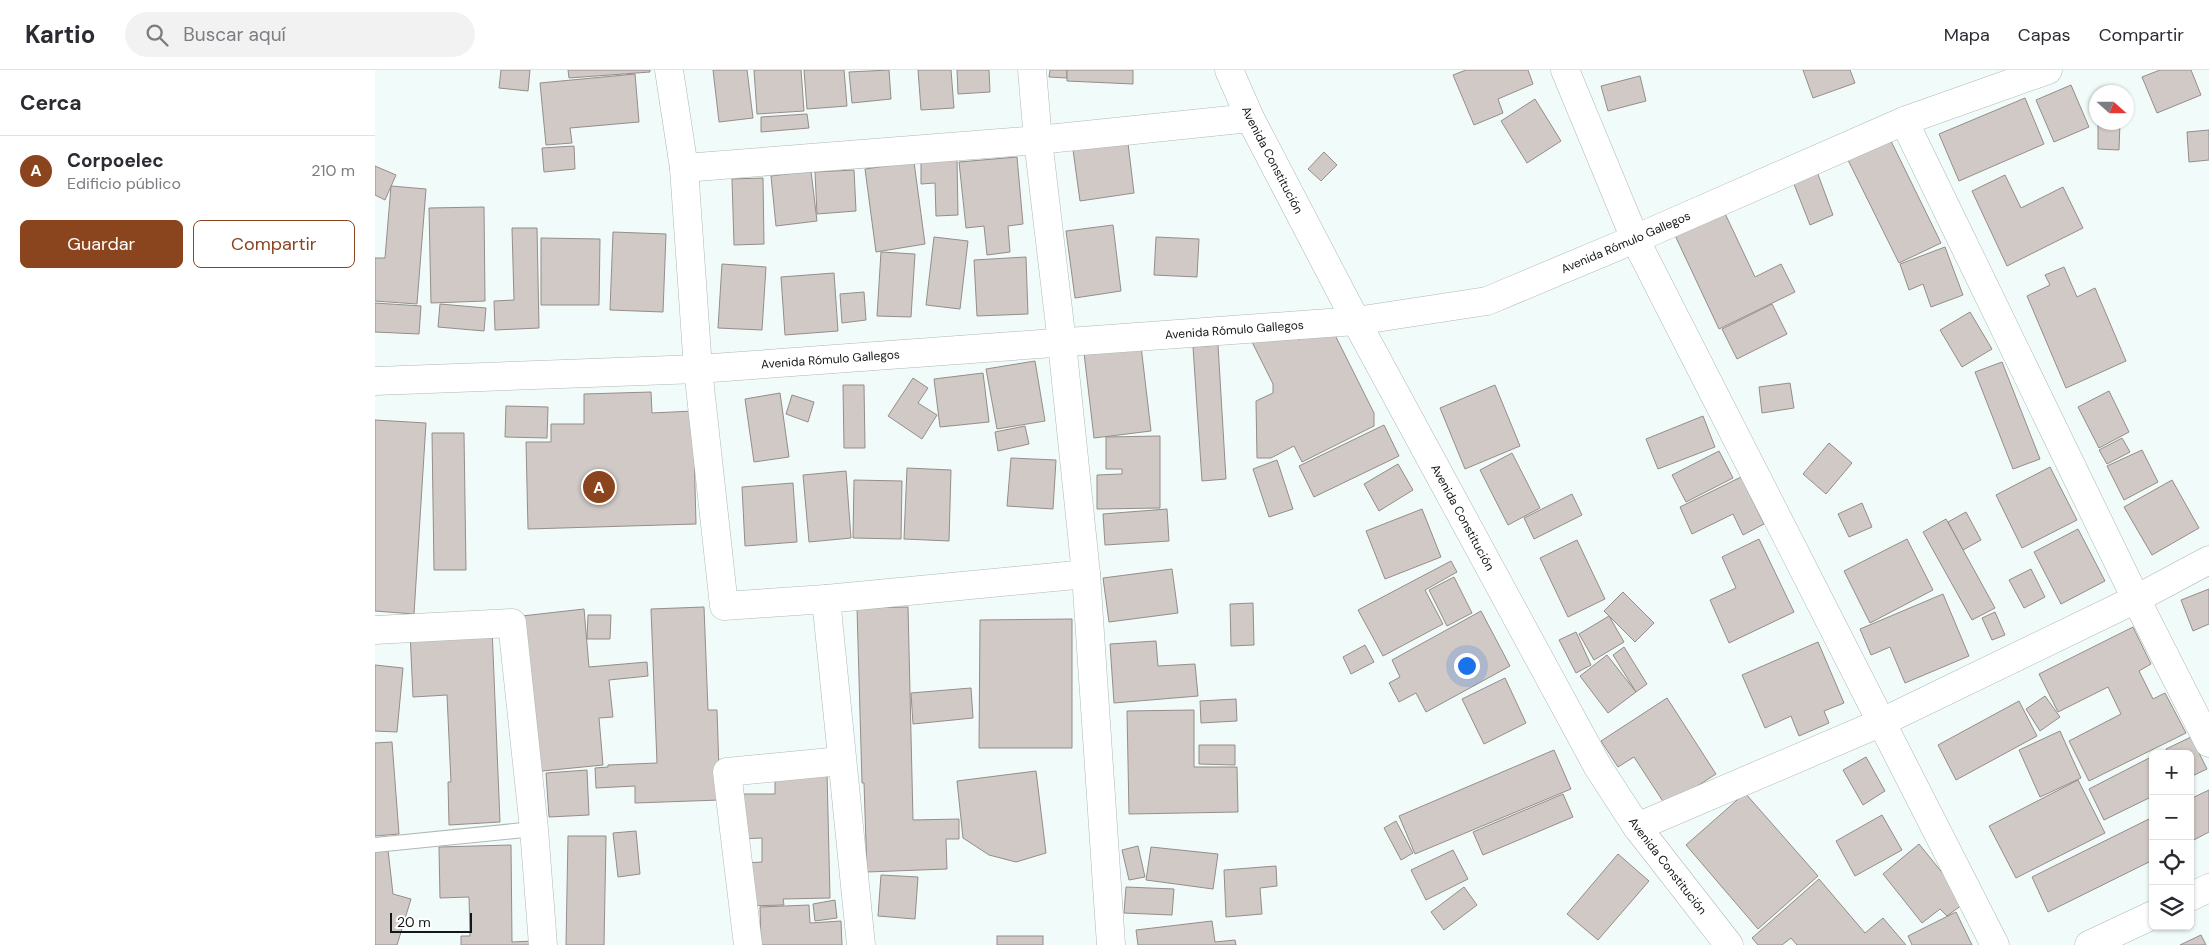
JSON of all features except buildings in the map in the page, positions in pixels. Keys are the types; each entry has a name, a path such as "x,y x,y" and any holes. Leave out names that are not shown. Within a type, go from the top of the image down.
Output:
{"street":[{"path":"669,70 684,168 699,369 725,606 826,599 1086,574"},
{"path":"1032,70 1086,574 1111,945"},
{"name":"Avenida Constitución","path":"1229,70 1250,118 1356,321 1598,767 1637,827 1729,945"},
{"path":"1565,70 1635,240 1995,945"},
{"name":"Avenida Rómulo Gallegos","path":"375,380 699,369 1356,321 1487,301 1635,240 1904,121 2048,70"},
{"path":"684,168 1038,140 1250,118"},
{"path":"1904,121 2136,599 2209,743"},
{"path":"1637,827 1880,723 2136,599 2209,560"},
{"path":"826,599 861,945"},
{"path":"375,630 512,623 534,829 543,945"},
{"path":"748,945 727,772 841,761"},
{"path":"2194,895 2209,888"},
{"path":"2089,945 2149,917"}],"lane":[{"path":"375,845 534,829"}],"place":[{"name":"Corpoelec","path":"599,487"}]}
